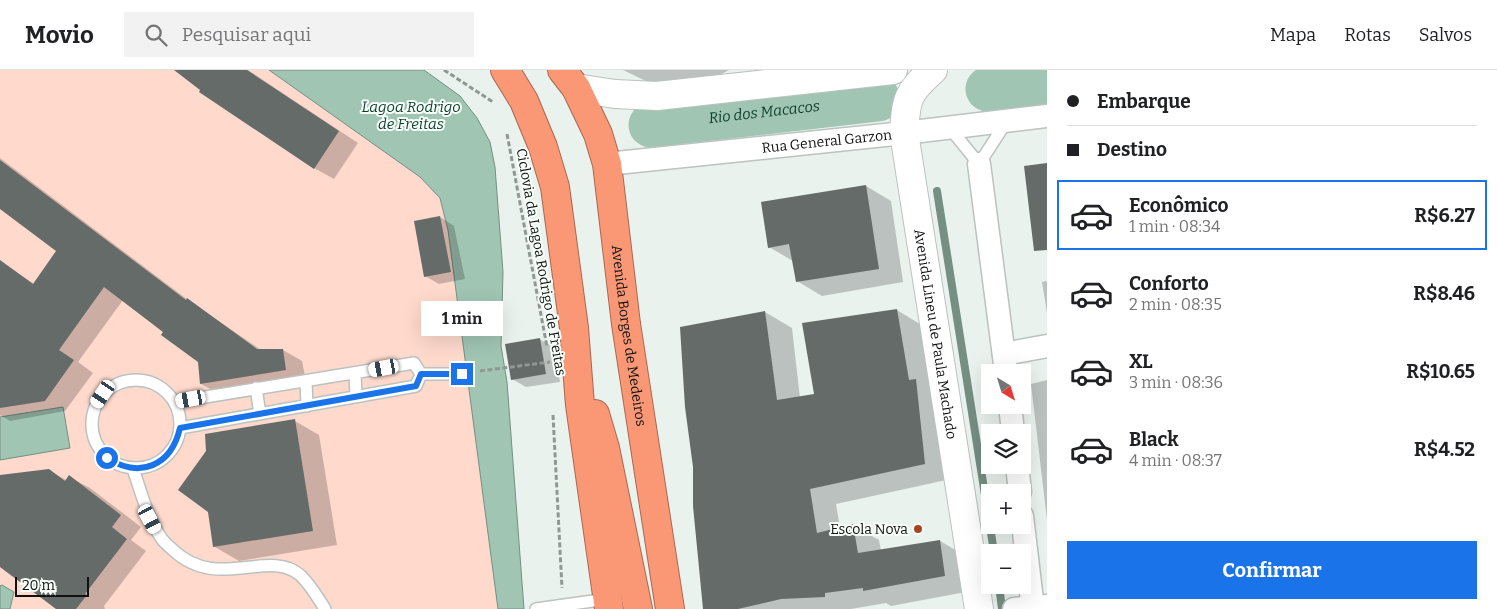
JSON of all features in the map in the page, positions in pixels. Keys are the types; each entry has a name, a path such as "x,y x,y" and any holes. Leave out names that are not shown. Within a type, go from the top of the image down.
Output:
{"highway":[{"path":"505,70 524,101 543,147 554,187 574,328 600,603"},
{"name":"Avenida Borges de Medeiros","path":"569,79 598,134 607,164 626,324 670,609"},
{"path":"577,371 596,418 605,448 638,609"}],"street":[{"path":"569,79 615,94 657,96 808,74 894,70"},
{"name":"Avenida Lineu de Paula Machado","path":"933,70 914,87 905,104 904,133 979,609"},
{"name":"Rua General Garzon","path":"607,164 1047,116"},
{"path":"979,164 1005,363 1047,346"},
{"path":"1024,534 1031,607"}],"lane":[{"path":"949,127 979,164 1008,120"},
{"path":"175,402 414,362 421,374"},
{"path":"355,373 356,397"},
{"path":"421,374 462,374"},
{"path":"180,428 416,386 421,374"},
{"path":"142,380 155,384 166,391 175,402 180,415 180,428 177,442 170,453 159,462 147,467 133,469 119,466 107,458 98,448 92,434 91,420 95,406 103,394 114,386 127,381 142,380"},
{"path":"306,380 307,406"},
{"path":"256,388 260,414"},
{"path":"133,469 150,519 161,538 180,556 200,568 219,571 274,566 288,569 299,574 326,609"},
{"path":"540,608 600,603"}],"path":[{"path":"444,70 498,105"},
{"name":"Ciclovia da Lagoa Rodrigo de Freitas","path":"505,124 550,372"},
{"path":"462,374 548,362"},
{"path":"553,411 563,606"}],"shaded area":[{"path":"0,70 269,70 420,177 440,198 448,230 498,609 10,609 14,592 2,585 0,586"}],"water":[{"name":"Lagoa Rodrigo de Freitas","path":"269,70 424,70 460,96 477,118 490,142 495,167 503,272 501,346 507,382 524,609 498,609 448,230 440,198 420,177"},
{"path":"63,407 70,448 0,460 0,417"},
{"path":"2,585 14,592 10,609 0,609 0,586"}],"building":[{"path":"174,70 247,70 339,131 314,169 199,92 200,90"},
{"path":"0,160 186,300 187,298 257,349 283,349 286,370 200,384 198,362 161,335 163,332 104,287 59,350 74,360 45,401 0,408 0,260 33,284 56,251 0,209"},
{"path":"1047,163 1047,250 1034,251 1024,166"},
{"path":"866,185 879,269 796,282 789,244 768,248 761,202"},
{"path":"440,216 451,272 424,277 414,221"},
{"path":"897,309 909,380 916,379 925,464 810,489 817,533 853,524 858,553 940,540 945,576 863,591 863,588 825,593 825,597 781,599 738,609 703,609 693,506 693,467 685,407 680,327 765,311 777,400 814,394 802,323"},
{"path":"540,338 546,374 511,380 505,344"},
{"path":"295,419 313,531 213,547 208,512 178,490 206,451 205,434"},
{"path":"49,469 65,481 69,475 121,515 112,527 127,539 85,594 87,595 76,609 56,609 0,567 0,475"}],"waterway":[{"name":"Rio dos Macacos","path":"988,89 1047,82"},
{"name":"Rio dos Macacos","path":"651,125 878,99"},
{"path":"937,191 993,544"},
{"path":"1000,594 1002,609"}],"place":[{"name":"Escola Nova","path":"918,529"}],"route":[{"path":"107,458 119,466 133,469 147,467 159,462 170,453 177,442 180,428 416,386 421,374 462,374"}]}
